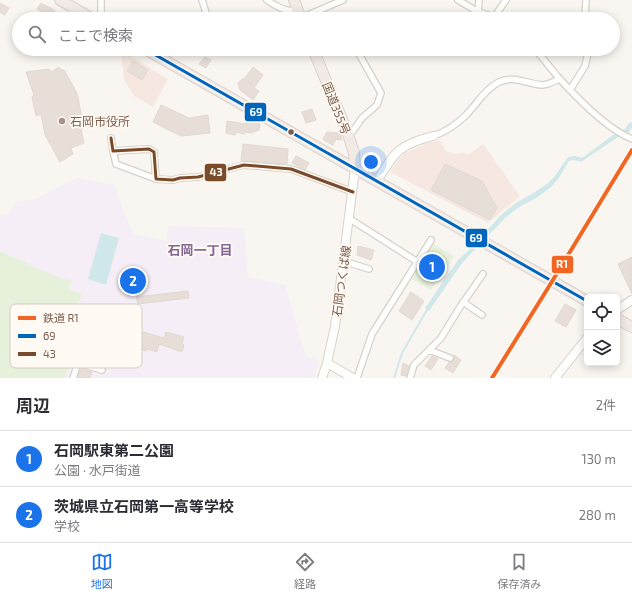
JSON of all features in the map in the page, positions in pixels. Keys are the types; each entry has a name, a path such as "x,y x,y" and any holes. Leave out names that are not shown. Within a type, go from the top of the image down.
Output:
{"highway":[{"path":"60,0 81,12"},
{"path":"294,0 298,12"},
{"path":"164,56 355,169 584,299"},
{"name":"国道355号","path":"316,56 348,134 354,153 355,169"},
{"path":"620,321 632,327"}],"main road":[{"path":"377,181 390,160 400,149 415,141 433,136"},
{"name":"石岡つくば線","path":"322,378 327,363 335,326 350,219 355,169"},
{"path":"620,308 632,300"},
{"path":"555,378 584,342"},
{"path":"327,363 353,378"}],"street":[{"path":"101,0 101,12"},
{"path":"202,0 206,12"},
{"path":"267,0 292,12"},
{"path":"311,12 343,0"},
{"path":"458,0 478,12"},
{"path":"478,0 478,12"},
{"path":"501,12 506,0"},
{"path":"585,12 586,0"},
{"path":"348,134 353,131 362,118 376,105 380,93 360,56"},
{"path":"540,56 570,90 588,107 617,132 632,139"},
{"path":"570,90 585,66 587,56"},
{"path":"433,136 441,134 456,124 489,89 499,82 507,79 513,79 543,85 560,79"},
{"path":"111,138 116,164 156,179 173,180 198,177 244,166 291,169 353,192"},
{"path":"113,151 149,149 154,152 156,179"},
{"path":"350,219 416,261"},
{"path":"357,378 372,334 416,261 431,240"},
{"path":"343,261 369,269"},
{"path":"410,378 414,365 441,338 463,302 484,274"},
{"path":"463,302 482,314"},
{"path":"429,350 450,358"},
{"path":"73,378 76,368"},
{"path":"95,368 102,370"}],"shaded area":[{"path":"122,56 131,56 168,79 153,107 134,96 124,80"},
{"path":"440,140 446,151 455,154 463,153 468,155 483,144 520,196 488,223 390,172 403,154 427,143"},
{"path":"77,178 114,185 133,234 167,241 168,226 244,228 248,277 285,285 306,357 320,361 314,378 0,378 0,215 7,216 16,202 36,199"}],"green space":[{"path":"432,243 454,256 431,290 410,278"},
{"path":"0,251 54,276 72,281 69,289 82,294 78,304 10,304 10,368 68,368 65,378 0,378"}],"water":[{"path":"630,122 632,123 632,128 627,134 618,137 581,162 574,160 569,161 558,179 551,187 506,217 462,263 429,311 425,308 458,260 502,214 516,203 548,183 555,176 568,157 575,156 582,158 616,133 624,130"},
{"path":"101,233 119,238 106,285 88,279"}],"building":[{"path":"0,3 9,8 5,15 0,12"},
{"path":"41,3 55,12 43,12 37,9"},
{"path":"205,57 211,60 206,68 199,64"},
{"path":"133,61 148,70 142,80 127,71"},
{"name":"石岡市役所","path":"59,67 64,70 77,93 84,128 81,129 84,143 71,148 73,154 60,162 45,135 41,114 36,116 32,97 34,95 26,72 49,69 51,72"},
{"path":"253,67 263,75 254,88 259,91 253,100 240,90 238,83 245,78"},
{"path":"161,105 189,118 208,115 210,133 181,136 153,122"},
{"path":"312,109 316,120 306,123 302,112"},
{"path":"227,121 246,124 247,121 260,124 259,130 251,133 245,132 244,134 236,132 235,135 226,133"},
{"path":"327,132 340,133 342,140 336,139 333,145 325,141 323,139"},
{"path":"243,144 288,149 287,164 241,161"},
{"path":"296,156 309,163 305,170 292,163"},
{"path":"445,164 482,181 497,208 490,220 431,190"},
{"path":"358,246 374,250 371,260 357,255"},
{"path":"632,257 632,294 618,264"},
{"path":"188,291 189,298 138,304 136,297"},
{"path":"411,292 424,301 412,320 399,311"},
{"path":"565,304 576,310 566,327 555,321"},
{"path":"142,332 164,338 166,332 184,337 182,352 159,344 157,352 147,349 146,351 142,350"},
{"path":"454,355 461,360 453,373 445,368 449,362 454,360"},
{"path":"432,356 438,359 431,370 425,366"},
{"path":"403,363 409,366 406,376 401,375"},
{"path":"81,369 92,372 90,378 78,378"}],"waterway":[{"path":"394,378 402,353 428,308"}],"rail line":[{"name":"R1","path":"492,378 632,150"}],"transit line":[{"name":"69","path":"157,56 584,299"},
{"name":"43","path":"111,138 113,151 149,149 154,152 156,179 173,180 198,177 244,165 291,169 353,192"}],"place":[{"name":"石岡市役所","path":"62,121"},
{"name":"石岡駅東第二公園","path":"432,267"},
{"name":"茨城県立石岡第一高等学校","path":"133,281"}],"district":[{"name":"石岡一丁目","path":"200,250"}]}
